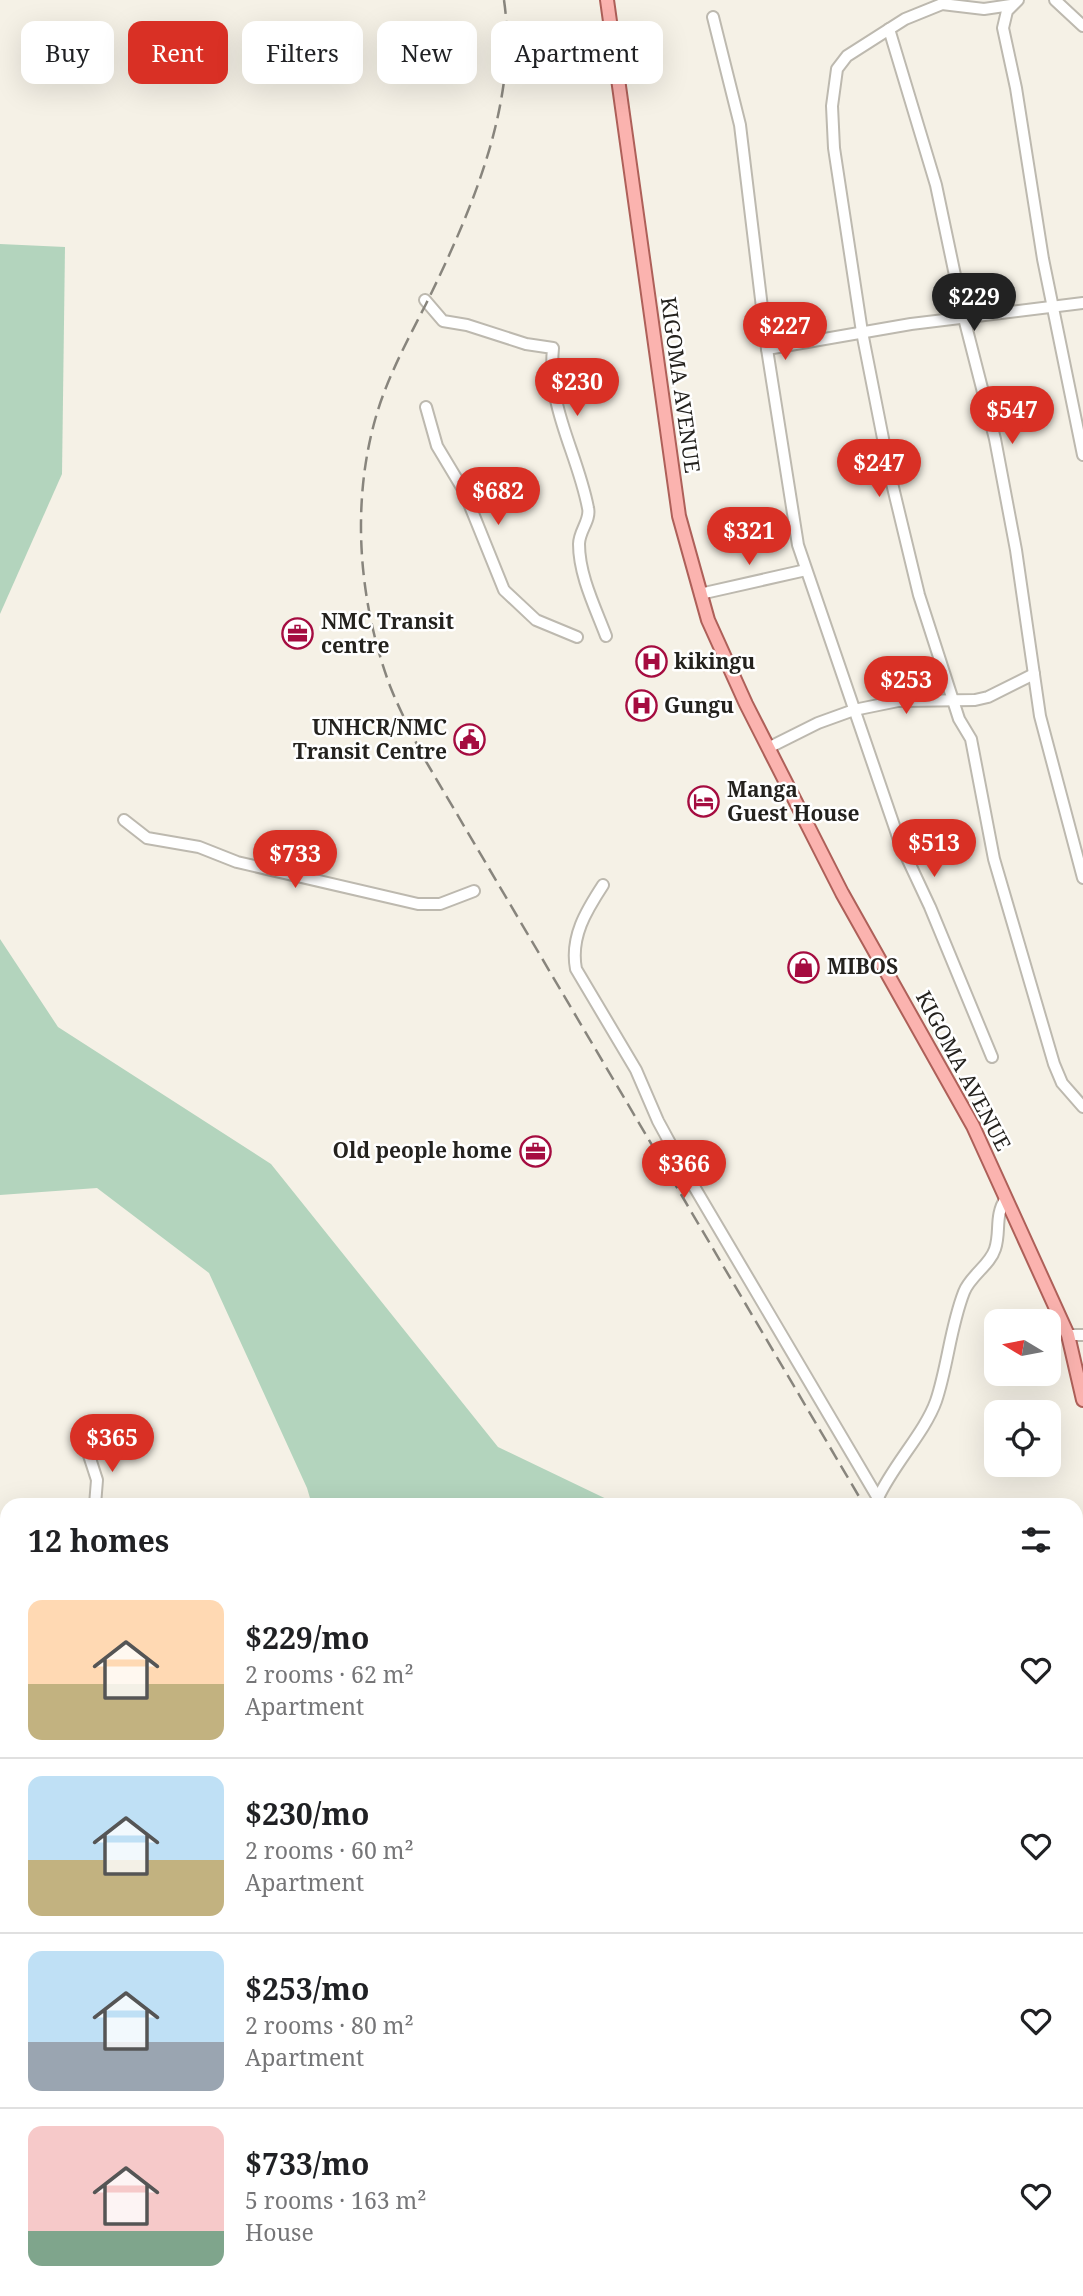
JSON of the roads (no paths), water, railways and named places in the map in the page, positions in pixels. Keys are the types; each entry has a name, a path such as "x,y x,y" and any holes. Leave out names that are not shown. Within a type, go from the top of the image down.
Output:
{"main road":[{"name":"KIGOMA AVENUE","path":"608,1 679,516 708,620 768,748 842,893 948,1077 1068,1335 1083,1400"}],"street":[{"path":"1055,0 1083,26"},
{"path":"1014,2 984,9 942,4 889,29 847,56 837,69 832,106 834,148 862,332 903,536 959,719 971,739 994,859 1054,1064 1062,1083 1083,1107"},
{"path":"1014,2 1003,29 1083,455"},
{"path":"713,17 740,125 767,349 791,512 806,570 900,843 930,907 992,1056"},
{"path":"889,29 936,185 964,318 995,439 1049,757 1083,878"},
{"path":"425,300 443,321 467,325 526,344 553,348 553,386 562,431 575,458 589,510 579,545 587,585 606,636"},
{"path":"767,349 862,332 1083,303"},
{"path":"426,407 437,446 464,491 504,590 536,620 577,637"},
{"path":"700,594 806,570"},
{"path":"768,748 818,723 854,710 898,701 953,698 975,700 988,697 1034,674"},
{"path":"124,820 152,839 199,847 237,862 418,904 440,904 474,891"},
{"path":"603,885 579,926 573,955 576,969 636,1070 658,1121 689,1178 878,1498"},
{"path":"882,1498 932,1411 964,1290 994,1253 998,1215 1006,1198"},
{"path":"1068,1335 1083,1335"},
{"path":"86,1446 97,1480 96,1498"},
{"path":"154,2296 159,2296"}],"railway":[{"path":"504,0 507,39 504,78 498,118 487,157 459,233 385,390 367,453 361,520 365,588 371,622 390,686 421,753 860,1498"}],"place":[{"name":"NMC Transit centre","path":"298,634"},
{"name":"kikingu","path":"651,662"},
{"name":"Gungu","path":"641,706"},
{"name":"UNHCR/NMC Transit Centre","path":"470,740"},
{"name":"Manga Guest House","path":"704,802"},
{"name":"MIBOS","path":"804,967"},
{"name":"Old people home","path":"535,1151"}]}
